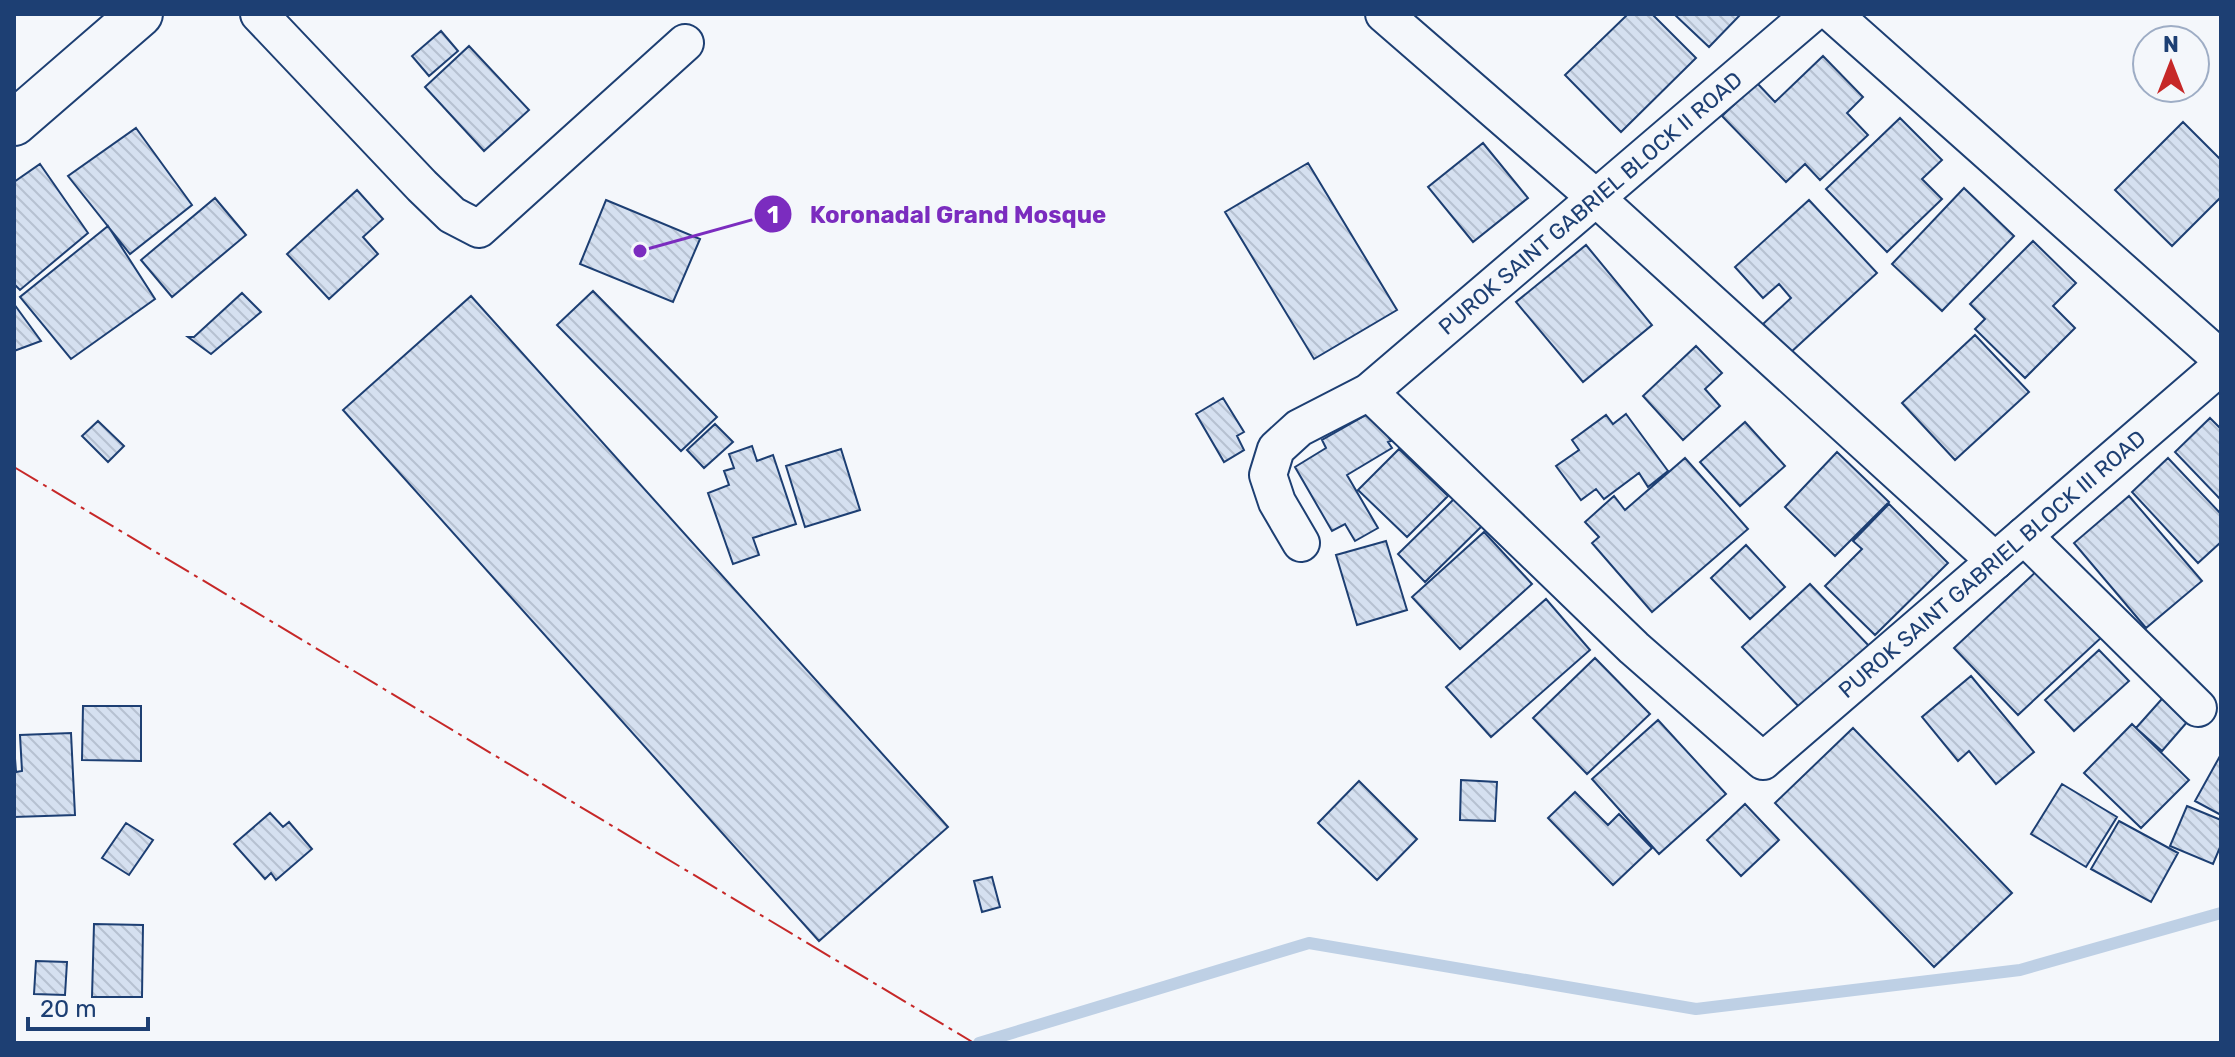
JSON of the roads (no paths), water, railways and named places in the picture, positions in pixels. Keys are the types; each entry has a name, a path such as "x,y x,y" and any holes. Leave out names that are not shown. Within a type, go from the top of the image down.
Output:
{"street":[{"path":"14,123 140,14"},
{"path":"259,14 452,215 479,229 685,43"},
{"path":"1384,14 1596,198 1995,561"},
{"name":"PUROK SAINT GABRIEL BLOCK II ROAD","path":"1301,543 1277,502 1268,475 1276,449 1299,428 1369,392 1811,14"},
{"path":"1833,14 2221,359"},
{"name":"PUROK SAINT GABRIEL BLOCK III ROAD","path":"1369,392 1634,648 1763,761 2221,366"},
{"path":"2024,536 2198,708"}],"waterway":[{"path":"979,1043 1309,943 1696,1009 2020,970 2221,913"}],"place":[{"name":"Koronadal Grand Mosque","path":"640,251"}]}
